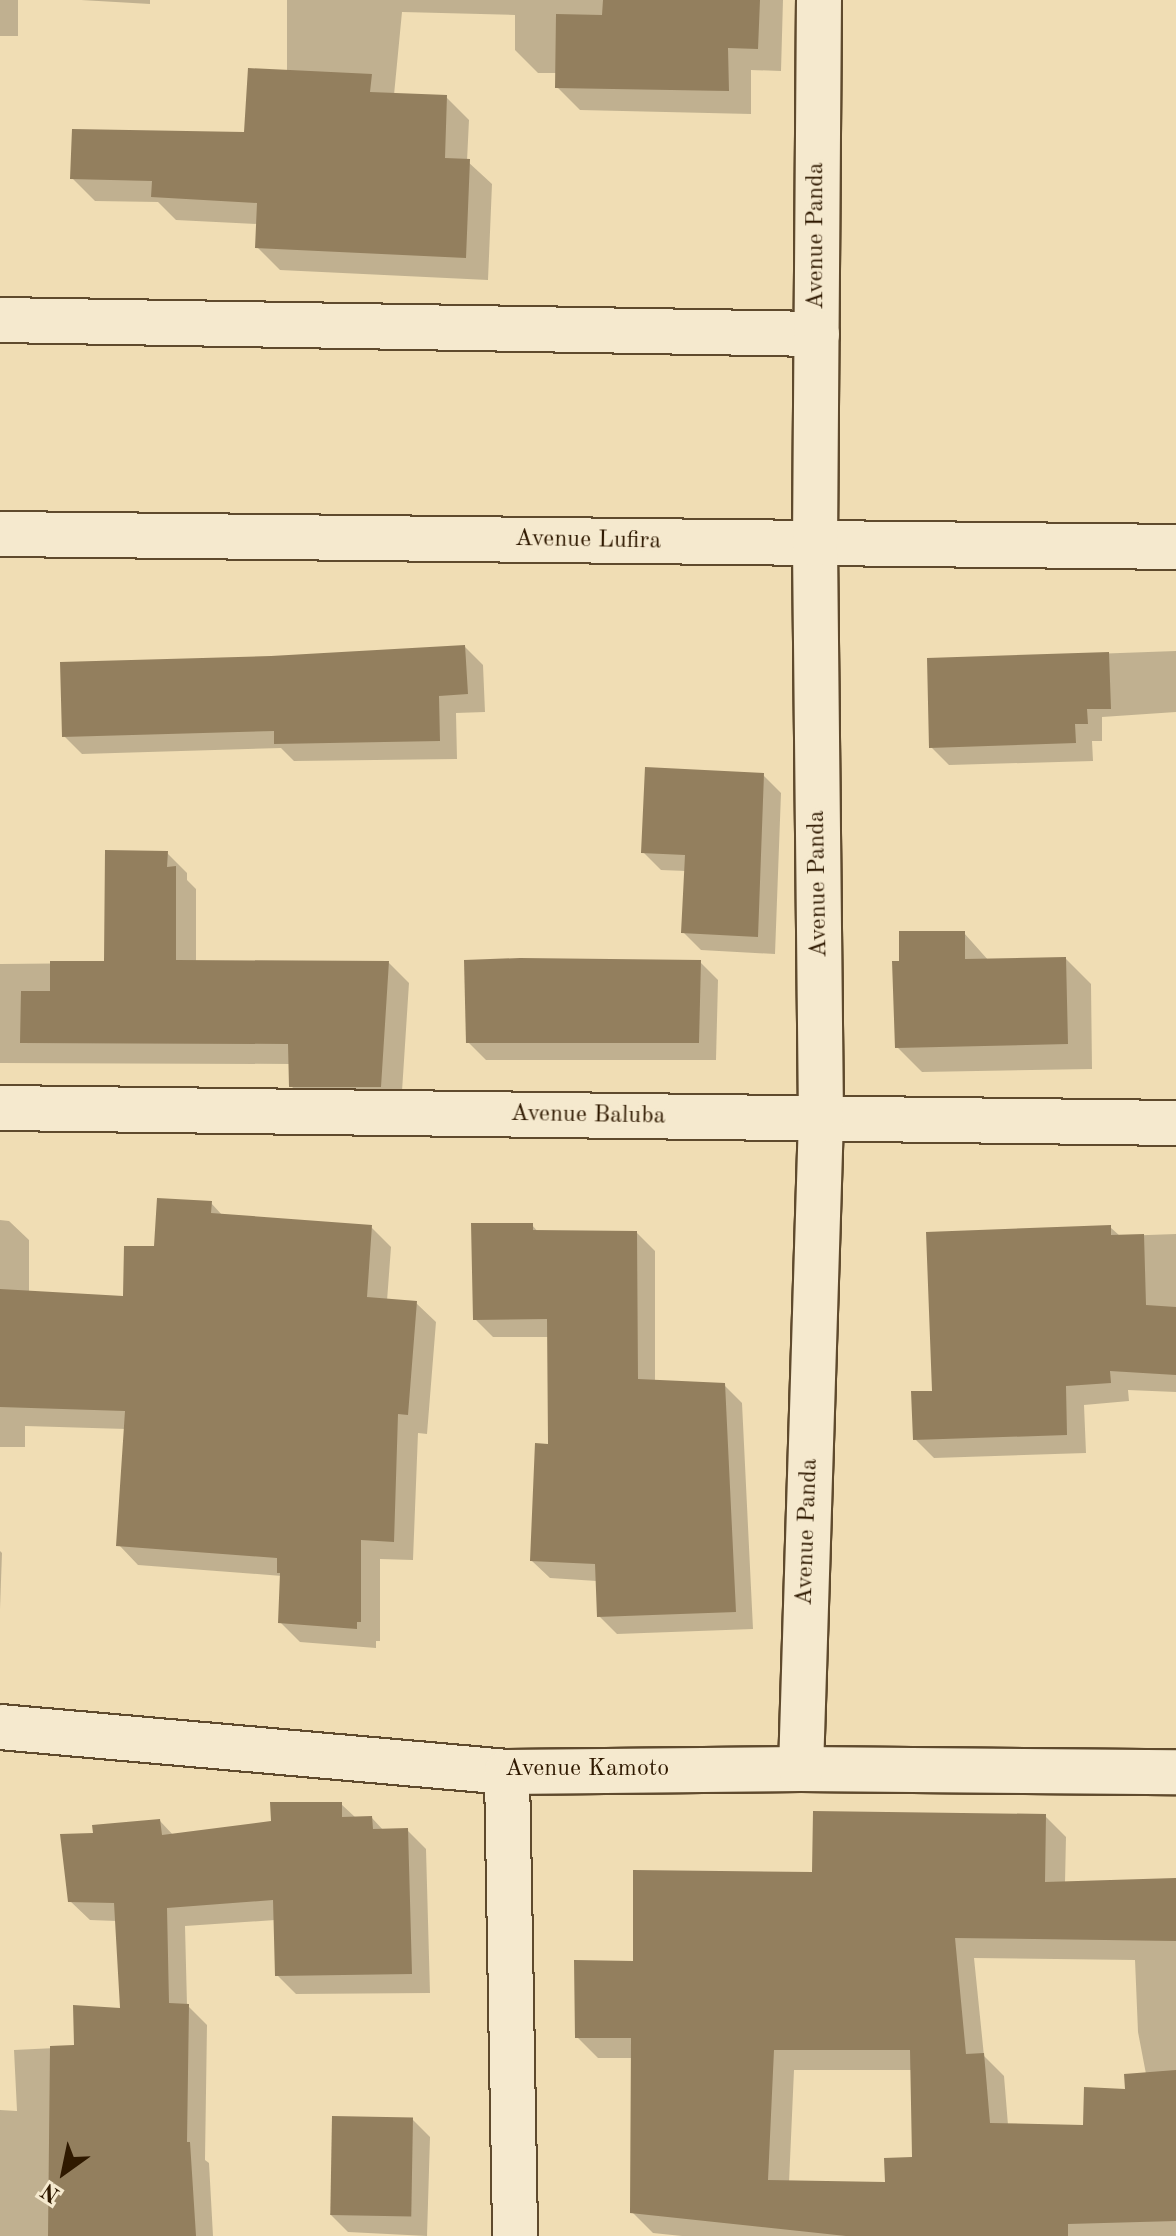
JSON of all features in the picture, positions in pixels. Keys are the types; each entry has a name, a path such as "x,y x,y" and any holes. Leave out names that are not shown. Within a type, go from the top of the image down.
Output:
{"street":[{"name":"Avenue Panda","path":"801,1769 821,1119 815,544 819,0"},
{"path":"0,320 817,334"},
{"name":"Avenue Lufira","path":"0,534 1176,547"},
{"name":"Avenue Baluba","path":"0,1108 1176,1123"},
{"name":"Avenue Kamoto","path":"0,1727 507,1772 801,1769 1176,1772"},
{"path":"507,1772 515,2236"}],"building":[{"path":"603,0 760,0 758,49 728,48 729,91 555,88 556,14 602,15"},
{"path":"248,68 372,74 370,92 447,95 445,158 470,159 466,258 255,248 257,203 151,197 152,181 70,179 72,129 244,132"},
{"path":"465,645 468,694 439,696 440,741 274,744 274,731 62,737 60,662 271,656"},
{"path":"1109,652 1111,709 1087,709 1088,724 1075,724 1076,743 929,748 927,658"},
{"path":"645,767 764,773 758,937 681,933 685,855 641,853"},
{"path":"105,850 168,851 167,867 176,866 176,960 389,961 381,1087 289,1087 288,1044 20,1043 21,991 50,991 50,961 104,961"},
{"path":"899,931 965,931 965,959 1066,957 1068,1044 895,1048 892,961 899,961"},
{"path":"464,960 701,960 699,1043 466,1043"},
{"path":"157,1198 212,1201 211,1213 372,1225 367,1297 417,1301 408,1415 398,1414 394,1542 361,1540 361,1622 357,1622 357,1629 278,1623 280,1573 277,1573 277,1558 116,1546 125,1411 0,1407 0,1289 123,1296 124,1246 154,1246"},
{"path":"471,1223 533,1223 533,1230 637,1231 638,1379 725,1383 736,1612 597,1617 595,1564 530,1561 535,1443 548,1444 547,1319 473,1320"},
{"path":"1111,1225 1111,1235 1144,1234 1146,1305 1176,1307 1176,1375 1110,1371 1111,1383 1066,1386 1067,1435 913,1440 911,1391 932,1391 926,1232"},
{"path":"270,1802 342,1802 342,1817 372,1816 373,1829 408,1828 412,1974 275,1976 273,1900 167,1908 169,2003 189,2004 187,2142 190,2142 196,2236 48,2236 50,2046 74,2045 73,2005 120,2008 114,1903 68,1902 60,1834 93,1833 92,1825 160,1819 162,1835 271,1821"},
{"path":"813,1811 1046,1814 1045,1882 1176,1878 1176,1941 955,1938 966,2054 984,2053 990,2123 1083,2125 1084,2087 1125,2089 1124,2074 1176,2070 1176,2221 1068,2224 1068,2236 846,2236 630,2213 631,2038 575,2038 574,1960 633,1961 633,1870 812,1872","holes":["774,2050 910,2050 912,2157 884,2158 885,2182 768,2180"]},
{"path":"332,2116 413,2117 411,2216 330,2215"}]}
